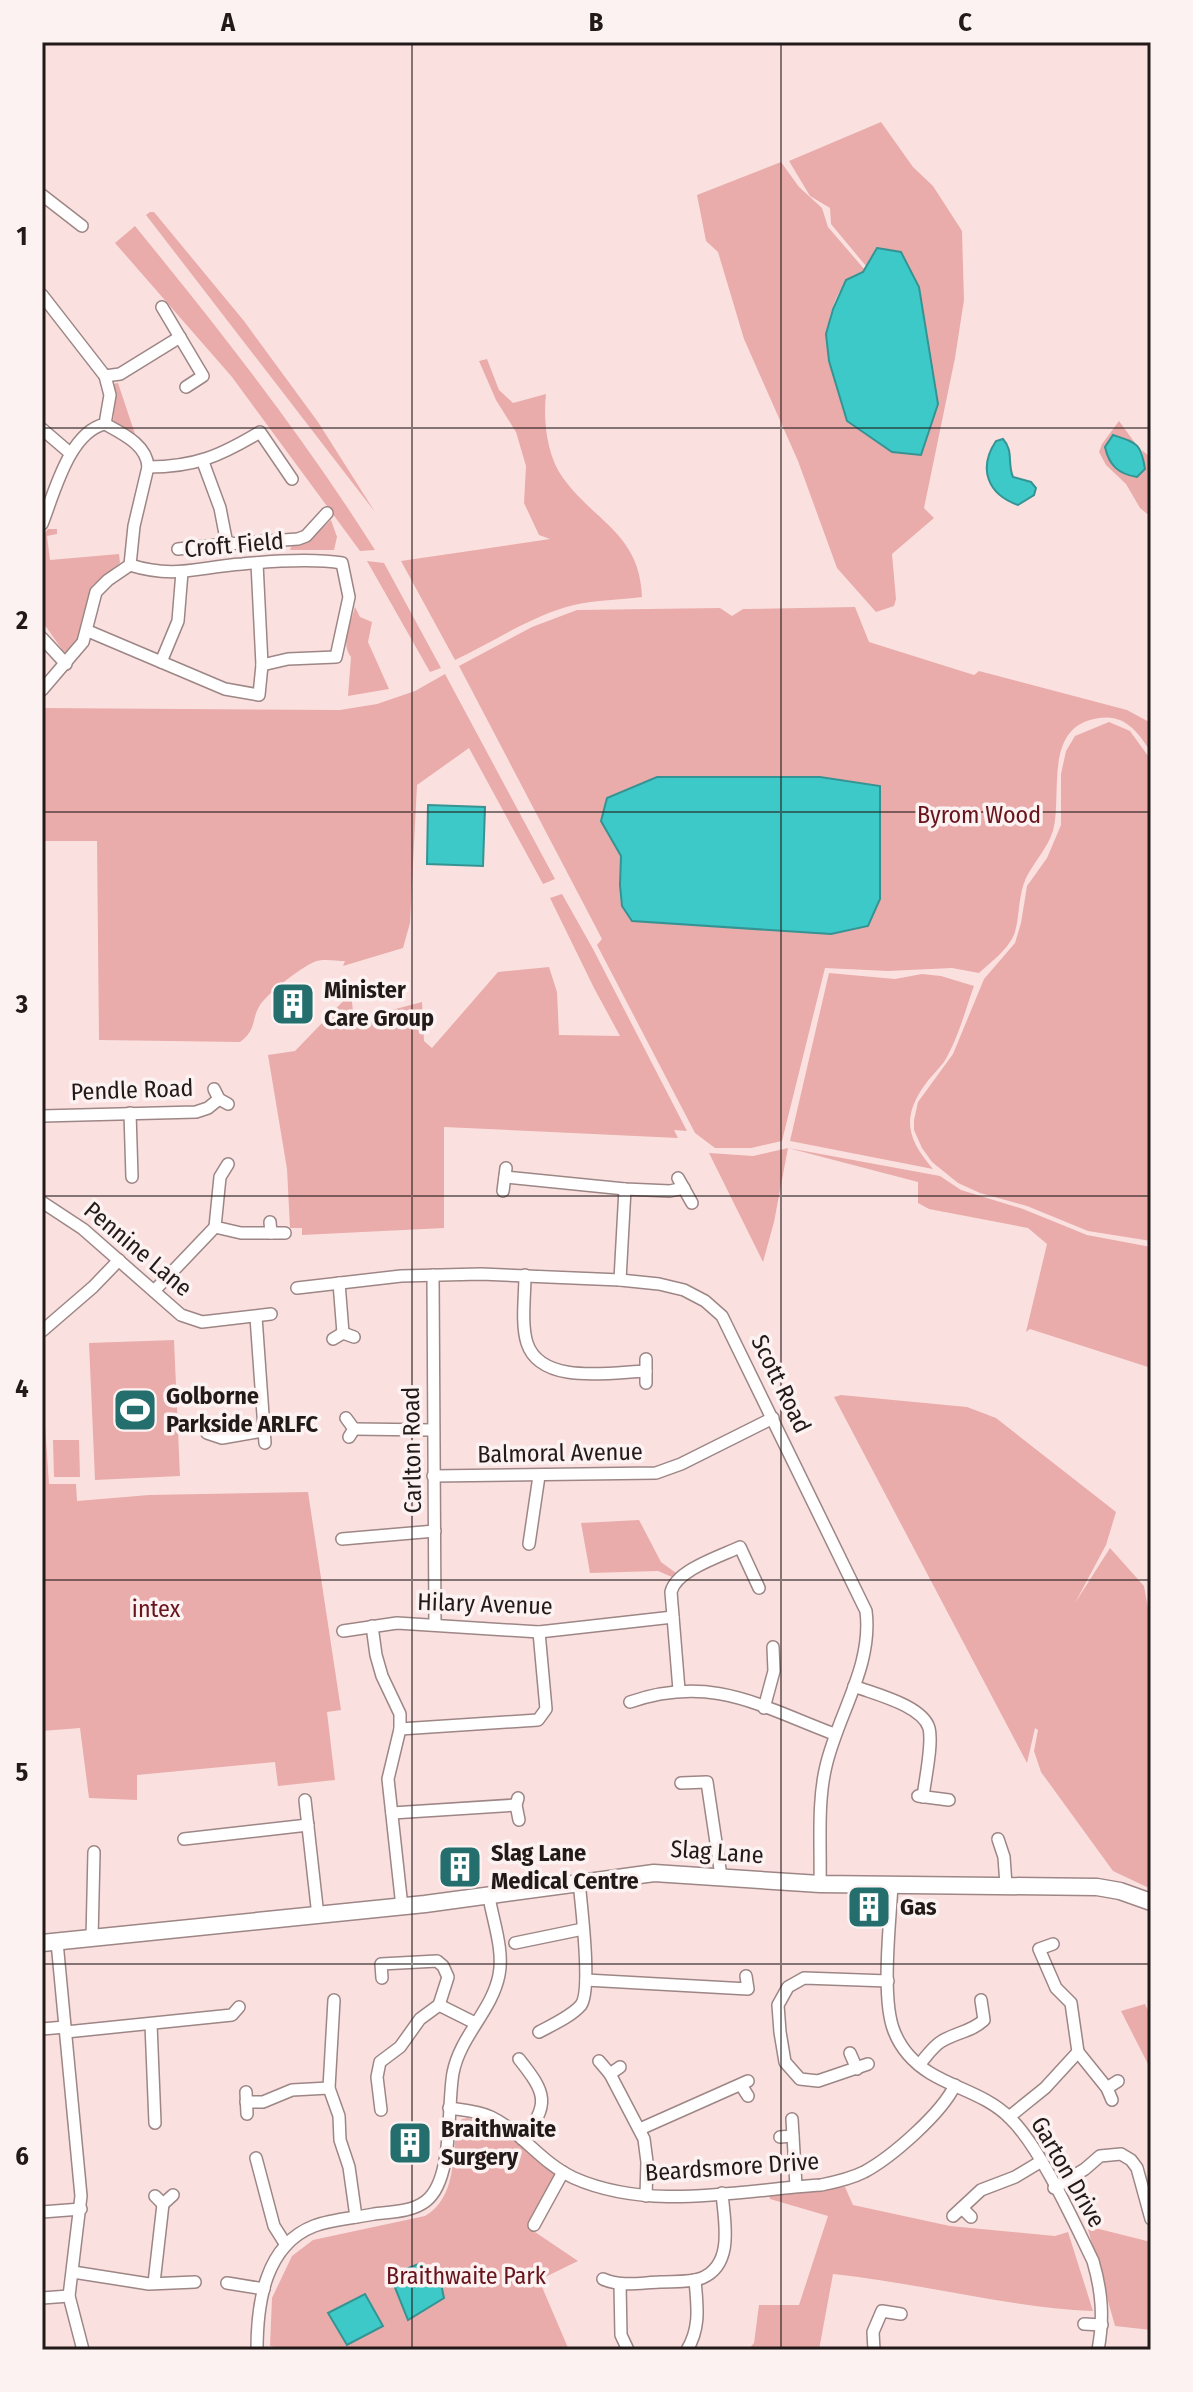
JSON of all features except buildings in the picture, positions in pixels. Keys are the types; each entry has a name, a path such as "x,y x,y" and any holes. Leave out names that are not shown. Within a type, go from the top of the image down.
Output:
{"street":[{"path":"42,195 82,226"},
{"path":"42,295 105,376 110,395 105,424"},
{"path":"162,307 203,376 186,387"},
{"path":"105,376 120,374 180,337"},
{"path":"42,524 70,453 97,427 105,424"},
{"path":"42,690 83,642 96,592 130,565 134,526 148,467 146,453 105,424"},
{"path":"42,429 70,453"},
{"path":"148,467 203,462 260,432 292,479"},
{"path":"203,462 220,508 227,544"},
{"path":"178,549 298,539 306,536 327,513"},
{"path":"262,665 288,659 335,657 349,597 343,563 345,549"},
{"path":"88,631 225,689 258,695 262,665 257,563"},
{"name":"Croft Field","path":"130,565 160,573 257,563 343,563"},
{"path":"161,662 178,621 182,572"},
{"path":"42,638 66,664"},
{"name":"Pendle Road","path":"42,1116 202,1111 220,1097"},
{"path":"130,1113 132,1177"},
{"path":"154,1291 215,1227 220,1177 230,1163"},
{"path":"503,1191 505,1173 625,1189 670,1191 681,1183 692,1203"},
{"path":"620,1280 625,1189"},
{"name":"Pennine Lane","path":"42,1202 74,1223 175,1311 194,1321 271,1314"},
{"path":"215,1227 241,1233 271,1228 285,1233"},
{"path":"42,1331 119,1260"},
{"name":"Scott Road","path":"297,1288 433,1275 525,1275 674,1286 695,1294 714,1308 728,1325 865,1604 868,1637 862,1664 834,1734 823,1781 820,1884"},
{"name":"Carlton Road","path":"433,1275 435,1624"},
{"path":"525,1275 527,1343 541,1363 570,1373 646,1371"},
{"path":"339,1283 343,1336"},
{"path":"204,1433 222,1438 264,1437 256,1317"},
{"path":"346,1418 351,1433 432,1430"},
{"name":"Balmoral Avenue","path":"433,1476 656,1473 681,1464 773,1418"},
{"path":"530,1544 539,1476"},
{"path":"342,1539 435,1531"},
{"path":"679,1690 671,1592 677,1579 740,1547 759,1588"},
{"name":"Hilary Avenue","path":"343,1631 372,1626 435,1624 539,1632 673,1617"},
{"path":"372,1626 382,1676 400,1714 400,1729 388,1779 402,1907"},
{"path":"400,1729 538,1720 546,1709 539,1632"},
{"path":"764,1708 774,1671 773,1647"},
{"path":"854,1686 911,1708 925,1720 930,1733 919,1796 949,1800"},
{"path":"630,1702 679,1690 725,1694 834,1734"},
{"path":"681,1783 707,1782 721,1876"},
{"path":"305,1800 318,1916"},
{"path":"392,1813 518,1801 519,1820"},
{"path":"181,1838 308,1825"},
{"path":"998,1839 1004,1857 1006,1885"},
{"path":"92,1939 94,1852"},
{"name":"Slag Lane","path":"50,1942 402,1907 654,1873 820,1884 1097,1887 1151,1902"},
{"path":"544,2024 581,2005 584,1997 586,1980 579,1882"},
{"name":"Garton Drive","path":"892,1885 888,1981 891,2021 895,2032 919,2065 978,2095 1009,2117 1027,2138 1093,2261 1102,2299 1098,2350"},
{"path":"257,2350 264,2289 272,2262 296,2236 317,2225 411,2208 433,2195 441,2179 453,2072 465,2039 489,2001 500,1973 501,1961 489,1897"},
{"path":"515,1943 534,1945 583,1929"},
{"path":"50,1942 65,2029 81,2209 69,2296 83,2350"},
{"path":"1053,1944 1037,1946 1056,1988 1071,2003 1078,2052 1107,2088 1112,2100"},
{"path":"381,2110 385,2093 377,2077 380,2062 400,2047 420,2019 439,2005 448,1977 437,1961 377,1964 382,1978"},
{"path":"586,1980 748,1989 746,1976"},
{"path":"850,2053 862,2066 813,2082 794,2075 785,2062 778,2012 780,1998 788,1987 804,1978 888,1981"},
{"path":"334,2000 326,2016 329,2088 339,2116 340,2140 349,2167 356,2217"},
{"path":"919,2065 939,2042 957,2033 987,2025 981,2000"},
{"path":"439,2005 475,2023"},
{"path":"42,2029 151,2024 232,2015 239,2007"},
{"path":"151,2024 155,2123"},
{"path":"1009,2117 1045,2088 1078,2052"},
{"path":"599,2061 615,2071 640,2129 647,2154 646,2196"},
{"path":"520,2066 539,2087 543,2103 539,2117 522,2139"},
{"path":"1107,2088 1118,2081"},
{"name":"Beardsmore Drive","path":"449,2108 490,2116 522,2139 538,2156 563,2172 608,2191 646,2196 722,2193 846,2180 873,2166 944,2105 955,2085"},
{"path":"640,2129 746,2087"},
{"path":"246,2103 263,2102 292,2090 329,2088"},
{"path":"792,2119 796,2186"},
{"path":"780,2137 793,2136"},
{"path":"1054,2188 1100,2156 1121,2154 1137,2168 1151,2219"},
{"path":"256,2158 274,2226 286,2245"},
{"path":"971,2217 957,2212 981,2190 1015,2177 1040,2162"},
{"path":"534,2225 539,2206 563,2172"},
{"path":"603,2279 620,2284 695,2280 711,2273 724,2252 722,2193"},
{"path":"154,2283 159,2200 173,2195"},
{"path":"42,2212 81,2209"},
{"path":"73,2272 154,2283 195,2282"},
{"path":"227,2283 241,2279 264,2289"},
{"path":"687,2350 698,2320 695,2280"},
{"path":"620,2284 621,2335 628,2350"},
{"path":"42,2298 69,2296"},
{"path":"874,2350 873,2332 884,2305 901,2314"},
{"path":"1084,2324 1102,2325"}],"green space":[{"path":"881,122 913,167 933,186 962,231 964,300 924,508 934,518 892,554 896,599 894,606 876,612 837,568 798,461 744,339 718,252 706,241 697,195 781,162 799,187 822,208 828,227 865,270 845,283 830,317 829,351 847,421 877,248 866,266 831,224 830,208 810,196 789,161"},
{"path":"154,212 244,321 318,422 375,512 146,215"},
{"path":"135,226 260,384 375,550 360,551 232,377 115,243"},
{"path":"487,359 499,390 513,403 546,394 547,438 553,459 563,478 625,543 639,576 642,597 558,609 455,660 401,561 550,539 539,535 524,503 526,466 516,432 496,400 479,361"},
{"path":"118,383 137,440 113,422 116,394 113,384"},
{"path":"1119,421 1135,443 1113,435 1145,469 1142,450 1151,458 1151,517 1140,508 1126,484 1106,465 1099,452"},
{"path":"331,520 337,537 334,550 290,550 292,545 311,539"},
{"path":"48,529 57,529 57,534 47,536 50,560 119,554 120,563 93,585 82,634 70,655 63,651 42,621 42,536"},
{"path":"367,561 384,563 441,668 430,672"},
{"path":"355,607 360,617 372,622 368,642 389,689 348,696 351,657 346,639"},
{"name":"Byrom Wood","path":"855,607 869,642 974,675 979,671 1127,710 1151,723 1151,752 1130,726 1108,717 1081,724 1069,734 1058,764 1053,831 1026,878 1015,932 1005,949 979,973 952,968 888,971 825,968 782,1141 751,1148 715,1148 695,1133 597,945 602,939 459,666 532,627 577,610 720,608 732,616 743,609","holes":["880,786 880,899 868,926 831,934 632,921 620,885 621,856"]},
{"path":"445,674 555,879 543,884 469,748 417,785 410,923 403,948 343,966 345,961 329,960 308,965 264,1000 249,1033 240,1042 99,1040 97,841 43,841 42,708 340,710 377,704 415,691"},
{"path":"1109,722 1130,731 1151,760 1151,1241 1088,1231 958,1183 932,1162 914,1130 918,1102 953,1054 984,979 1015,943 1027,886 1047,858 1061,825 1061,774 1066,751 1075,736"},
{"path":"562,894 687,1131 674,1130 678,1138 444,1127 444,1228 302,1235 302,1228 290,1228 287,1169 268,1055 295,1051 351,993 354,1020 422,1002 424,1041 432,1048 498,972 549,967 557,992 559,1035 620,1036 550,898"},
{"path":"829,973 895,979 922,974 974,986 949,1053 924,1086 912,1109 910,1129 913,1139 933,1169 790,1141"},
{"path":"788,1148 940,1176 961,1190 1023,1209 1087,1235 1151,1247 1151,1368 1030,1329 1026,1332 1047,1244 1028,1228 929,1209 918,1203 918,1182"},
{"path":"788,1148 763,1262 709,1153 753,1156"},
{"name":"Golborne Parkside ARLFC","path":"174,1340 180,1476 95,1480 89,1343"},
{"path":"841,1395 967,1407 996,1418 1116,1512 1106,1545 1075,1603 1110,1548 1144,1586 1151,1625 1151,1889 1113,1871 1041,1772 1034,1751 1038,1730 1035,1728 1027,1763 834,1397"},
{"name":"intex","path":"42,1424 45,1424 49,1484 76,1484 77,1501 149,1495 308,1492 341,1710 327,1712 335,1780 278,1786 275,1762 137,1775 137,1800 89,1798 80,1728 42,1731"},
{"path":"53,1440 79,1440 80,1477 54,1477"},
{"path":"639,1520 661,1562 676,1573 672,1577 658,1571 590,1573 581,1523"},
{"path":"1145,2004 1151,2017 1151,2070 1121,2011"},
{"name":"Braithwaite Park","path":"468,2118 511,2134 556,2172 529,2228 578,2261 539,2280 569,2350 290,2350 270,2346 272,2298 292,2256 313,2240 425,2216 443,2198 448,2187 457,2124"},
{"path":"845,2187 853,2205 950,2226 1055,2236 1068,2232 1093,2311 1027,2305 833,2274 819,2350 748,2350 754,2343 759,2305 799,2305 828,2216 770,2199 769,2193"},
{"path":"1087,2226 1151,2242 1151,2330 1115,2326"}],"water":[{"path":"877,248 901,252 919,287 938,404 921,455 892,452 847,421 829,361 826,334 833,309 846,280 863,272"},
{"path":"1113,435 1133,442 1142,454 1145,469 1137,477 1115,468 1109,459 1105,447"},
{"path":"1003,439 1008,448 1013,477 1031,482 1036,488 1034,495 1018,505 999,494 989,479 987,461 996,441"},
{"path":"657,777 820,777 880,786 880,899 868,926 831,934 632,921 622,906 621,856 601,821 607,798"},
{"path":"428,805 485,807 483,866 427,864"},
{"path":"421,2263 439,2274 444,2298 408,2320 390,2275"},
{"path":"365,2294 383,2326 347,2345 328,2313"}],"place":[{"name":"Minister Care Group","path":"293,1004"},
{"name":"Golborne Parkside ARLFC","path":"135,1410"},
{"name":"Slag Lane Medical Centre","path":"460,1867"},
{"name":"Gas","path":"869,1907"},
{"name":"Braithwaite Surgery","path":"410,2143"}]}
